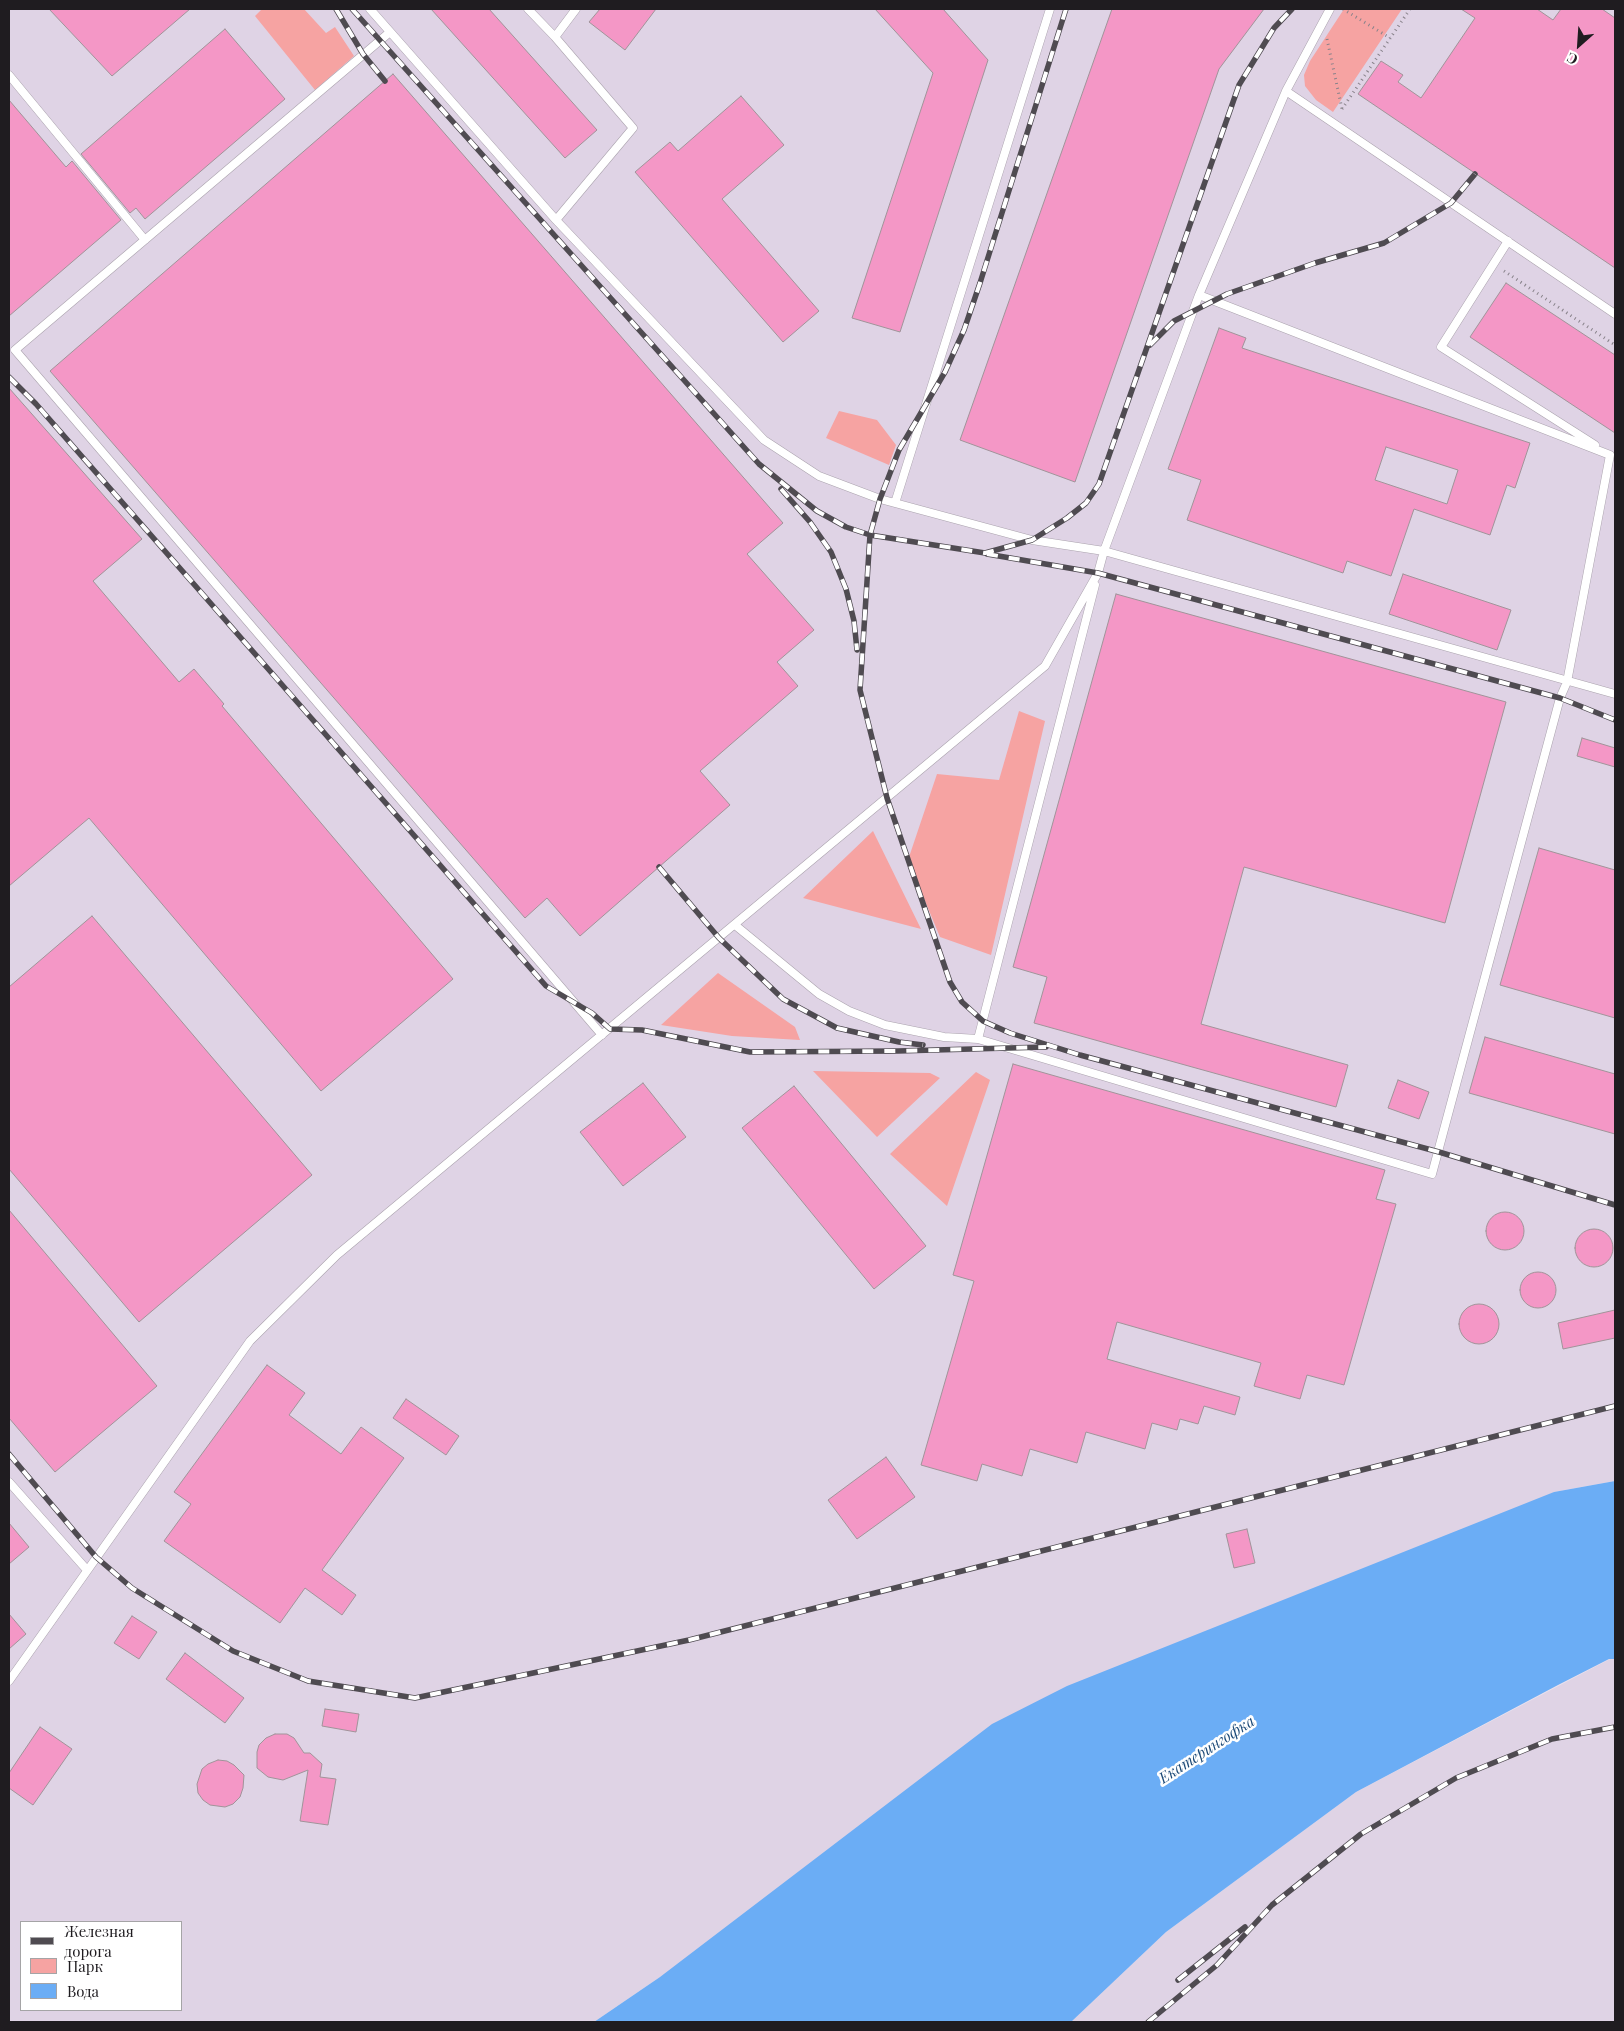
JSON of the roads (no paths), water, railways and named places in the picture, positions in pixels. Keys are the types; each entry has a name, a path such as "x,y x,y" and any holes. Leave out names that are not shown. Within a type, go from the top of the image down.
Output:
{"lane":[{"path":"370,9 556,220 764,440 819,476 895,503 1032,540 1104,551 1615,694"},
{"path":"528,9 555,37 633,128 556,220"},
{"path":"555,37 576,9"},
{"path":"895,503 1050,9"},
{"path":"978,1039 1104,551 1199,294 1286,91 1328,12"},
{"path":"390,32 12,351 602,1035"},
{"path":"9,75 145,240"},
{"path":"1286,91 1615,314"},
{"path":"1508,241 1441,347 1613,456"},
{"path":"1199,294 1613,456"},
{"path":"735,924 819,994 849,1011 885,1025 944,1037 978,1039 1432,1174 1560,698 1567,682 1613,456"},
{"path":"9,1681 250,1341 337,1255 1045,666 1098,573"},
{"path":"9,1482 87,1570"}],"water":[{"name":"Екатерингофка","path":"1615,1481 1615,1659 1609,1659 1558,1685 1356,1792 1166,1932 1071,2022 594,2022 660,1977 992,1724 1067,1686 1554,1492"}],"railway":[{"path":"336,9 363,54 385,81"},
{"path":"352,9 759,464 817,511 846,527 870,535 985,553 1032,540 1067,518 1086,503 1099,484 1239,85 1274,28 1292,9"},
{"path":"1066,9 964,330 945,372 899,450 880,499 870,535 860,690 887,798 950,982 962,1002 983,1021 1010,1033 1080,1055 1439,1152 1615,1205"},
{"path":"1150,345 1174,321 1227,294 1315,263 1384,243 1451,203 1475,174"},
{"path":"9,377 36,404 546,986 592,1013 610,1029 642,1030 750,1052 1046,1047"},
{"path":"781,489 810,522 831,552 846,589 854,621 857,650"},
{"path":"987,554 1098,573 1560,698 1615,720"},
{"path":"659,867 719,938 783,999 837,1028 899,1042 923,1045"},
{"path":"9,1454 96,1557 132,1588 233,1651 308,1681 415,1698 689,1640 1615,1406"},
{"path":"1148,2022 1217,1965 1272,1905 1361,1834 1456,1778 1552,1739 1615,1727"},
{"path":"1178,1980 1245,1927"}]}
